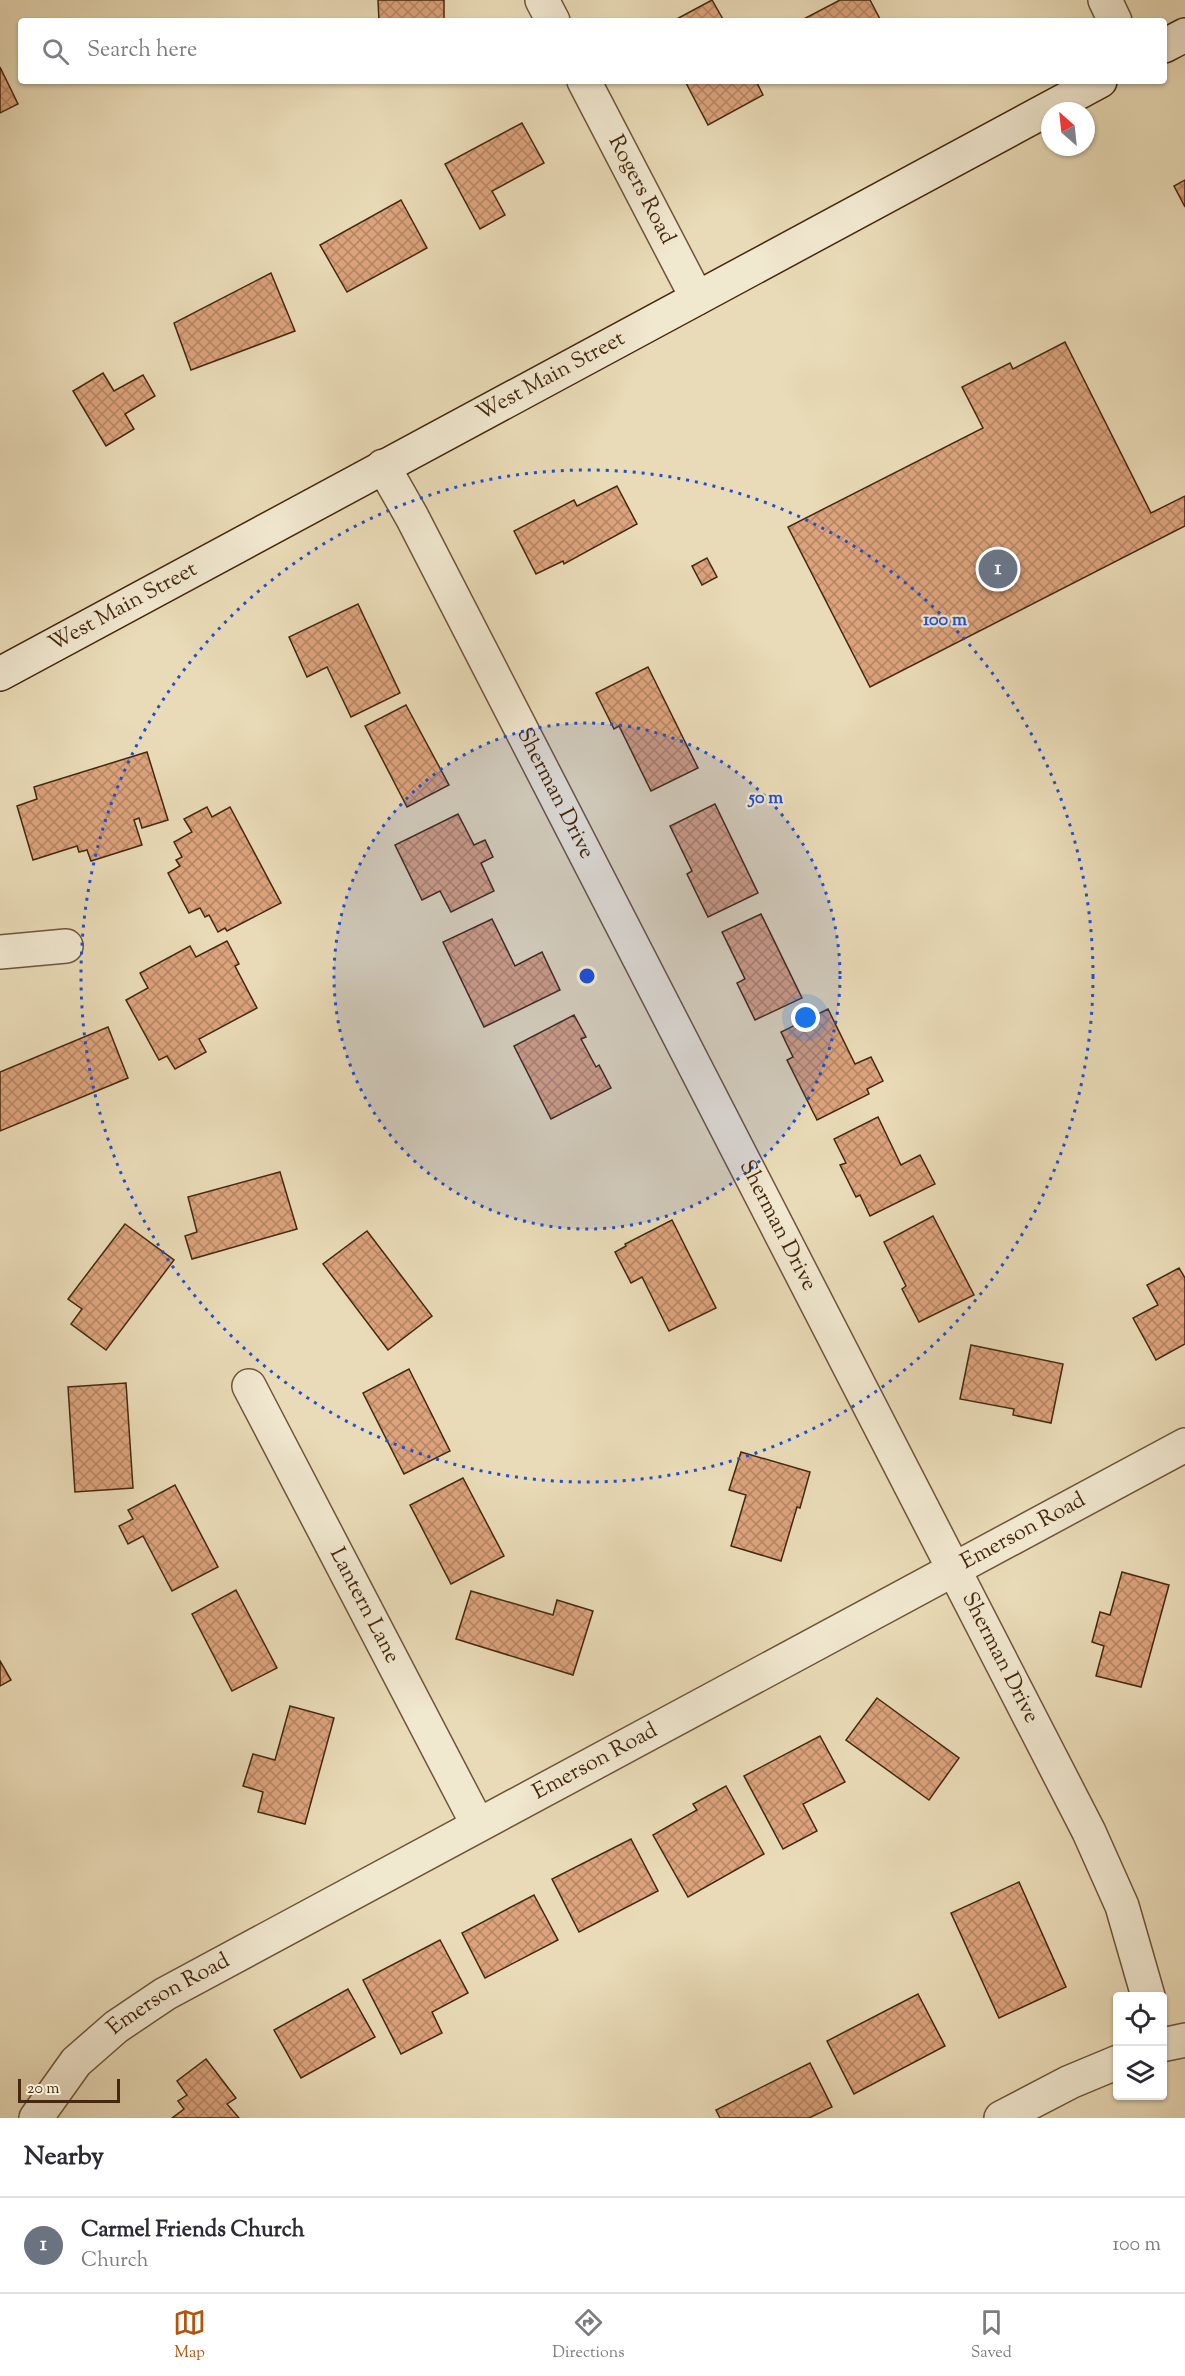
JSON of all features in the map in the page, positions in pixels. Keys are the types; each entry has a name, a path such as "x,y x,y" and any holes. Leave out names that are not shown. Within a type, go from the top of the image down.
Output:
{"street":[{"path":"542,0 551,18"},
{"path":"1105,0 1114,18"},
{"path":"1167,44 1185,34"},
{"name":"Rogers Road","path":"586,84 697,298"},
{"name":"West Main Street","path":"0,674 1094,84"},
{"name":"Sherman Drive","path":"383,466 412,517 1089,1832 1122,1906 1147,1992"},
{"path":"0,952 66,946"},
{"name":"Lantern Lane","path":"249,1386 478,1825"},
{"name":"Emerson Road","path":"36,2118 76,2062 116,2027 213,1966 1185,1445"},
{"path":"1000,2118 1070,2082 1113,2064"}],"building":[{"path":"378,0 444,0 444,18 379,18"},
{"path":"712,0 722,18 679,18"},
{"path":"840,0 870,0 879,18 806,18"},
{"path":"0,67 18,104 0,113"},
{"path":"687,84 758,84 763,95 708,125"},
{"path":"522,123 544,163 492,191 505,215 480,229 445,164"},
{"path":"1185,180 1185,207 1174,186"},
{"path":"401,200 427,248 347,292 320,245"},
{"path":"271,273 295,331 191,370 174,323"},
{"path":"1065,342 1151,513 1185,496 1185,526 870,687 788,527 983,428 962,387 1010,363 1013,369"},
{"path":"103,373 114,391 143,375 155,396 125,414 134,429 106,446 73,391"},
{"path":"617,486 637,524 564,564 563,561 536,574 514,531 574,500 577,506"},
{"path":"707,558 717,577 702,585 692,566"},
{"path":"358,604 400,693 351,717 327,667 307,677 289,637"},
{"path":"648,667 698,768 651,791 619,726 614,729 596,693"},
{"path":"406,705 449,785 407,807 365,726"},
{"path":"147,752 168,820 142,828 139,818 134,820 142,845 91,861 87,850 79,852 77,846 33,860 17,806 37,799 34,787"},
{"path":"715,804 758,893 708,917 687,874 692,871 670,826"},
{"path":"207,807 212,817 230,807 281,903 227,931 225,928 218,932 209,915 205,917 200,908 189,913 168,873 180,866 176,860 182,857 174,842 192,832 184,819"},
{"path":"458,814 474,845 485,840 493,857 481,863 494,891 451,912 440,891 422,900 395,845"},
{"path":"761,914 802,998 755,1020 737,983 745,979 722,932"},
{"path":"492,919 515,966 542,952 560,990 484,1027 443,942"},
{"path":"227,941 239,964 235,966 257,1008 199,1039 206,1052 175,1069 167,1056 159,1060 126,1000 148,988 140,973 190,946 196,957"},
{"path":"828,1009 855,1064 871,1057 883,1081 867,1089 869,1094 817,1120 787,1060 793,1057 781,1032"},
{"path":"574,1015 586,1037 581,1039 596,1067 599,1065 611,1088 551,1119 514,1046"},
{"path":"108,1027 128,1078 0,1131 0,1072"},
{"path":"878,1117 901,1165 920,1155 935,1184 870,1216 860,1195 856,1197 840,1165 846,1163 834,1139"},
{"path":"280,1172 297,1229 192,1259 185,1236 197,1232 188,1197"},
{"path":"933,1216 974,1295 919,1322 902,1289 906,1286 884,1242"},
{"path":"672,1220 716,1308 669,1331 642,1277 631,1283 615,1252 626,1246 625,1244"},
{"path":"125,1224 174,1260 106,1350 71,1324 82,1309 68,1299"},
{"path":"367,1231 432,1316 388,1350 323,1264"},
{"path":"1179,1268 1185,1278 1185,1344 1156,1360 1133,1318 1158,1305 1147,1285"},
{"path":"971,1345 1063,1364 1051,1423 1013,1415 1014,1409 960,1399"},
{"path":"409,1369 450,1451 404,1474 363,1393"},
{"path":"126,1383 133,1488 75,1492 68,1387"},
{"path":"741,1452 810,1472 781,1561 731,1546 746,1495 729,1490"},
{"path":"463,1478 504,1556 451,1584 410,1505"},
{"path":"175,1485 218,1567 172,1591 143,1536 128,1544 119,1526 133,1519 128,1510"},
{"path":"1122,1572 1169,1585 1141,1687 1096,1676 1104,1646 1092,1642 1100,1612 1110,1615"},
{"path":"236,1590 277,1668 232,1691 192,1614"},
{"path":"471,1591 553,1615 557,1600 593,1611 573,1675 456,1639"},
{"path":"0,1661 11,1680 0,1686"},
{"path":"877,1698 959,1758 929,1800 846,1740"},
{"path":"290,1706 334,1718 305,1824 258,1812 263,1792 243,1786 253,1754 275,1760"},
{"path":"820,1736 845,1782 803,1804 817,1831 783,1849 744,1776"},
{"path":"726,1786 764,1854 688,1897 653,1835 697,1810 693,1804"},
{"path":"631,1839 658,1891 579,1932 552,1879"},
{"path":"1019,1882 1066,1987 999,2018 951,1913"},
{"path":"534,1895 558,1940 485,1978 462,1933"},
{"path":"440,1940 468,1993 432,2012 442,2033 401,2054 363,1980"},
{"path":"348,1989 375,2037 301,2078 274,2030"},
{"path":"918,1994 945,2046 854,2094 827,2041"},
{"path":"206,2059 236,2098 227,2104 239,2118 172,2118 184,2109 178,2101 187,2095 177,2081"},
{"path":"810,2063 832,2107 809,2118 720,2118 716,2110"}],"place":[{"name":"Carmel Friends Church","path":"998,569"}]}
